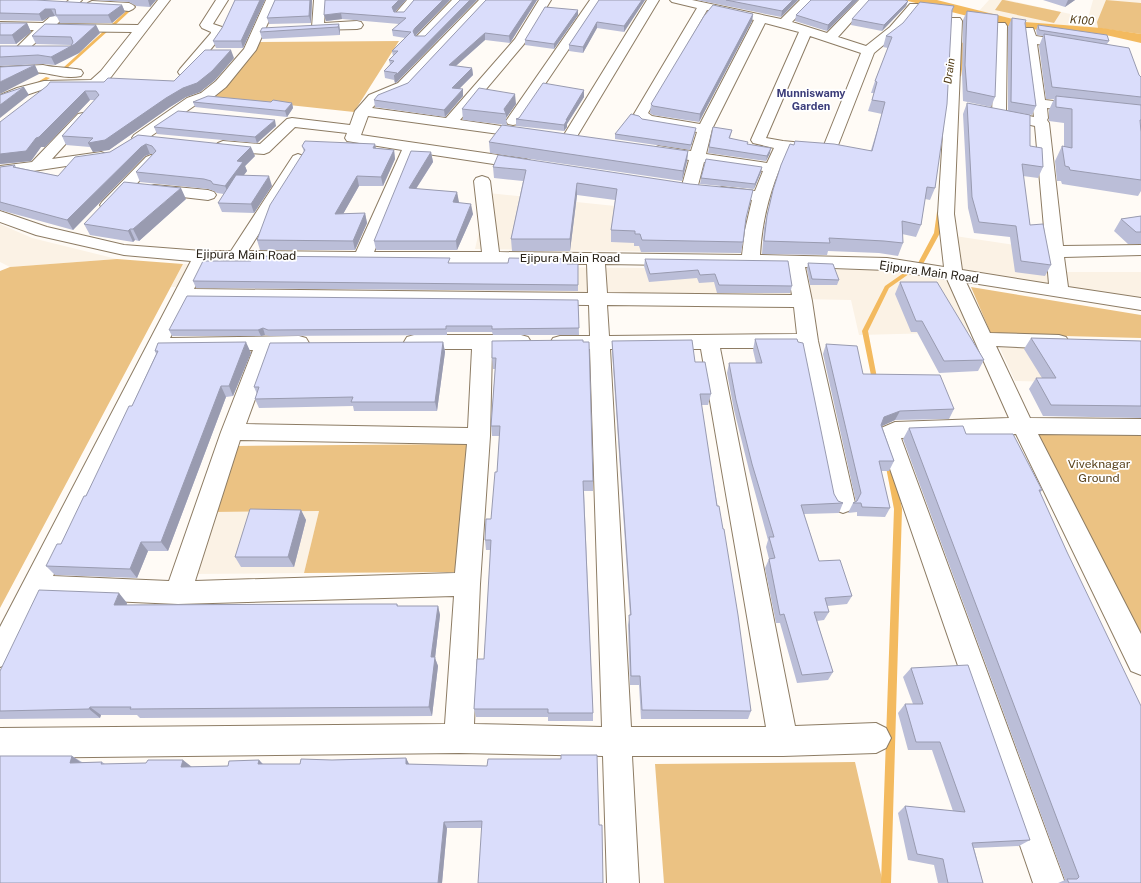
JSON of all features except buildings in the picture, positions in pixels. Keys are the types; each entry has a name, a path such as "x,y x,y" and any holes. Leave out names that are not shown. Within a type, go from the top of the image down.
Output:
{"street":[{"path":"0,100 22,91 44,85 94,85 106,74 164,0"},
{"path":"176,81 203,53 217,34 218,30 206,25 222,0"},
{"path":"0,172 36,167 121,151 176,111 192,101 206,96 221,84 247,53 260,30 272,0"},
{"path":"318,27 320,0"},
{"path":"400,15 413,0"},
{"path":"421,39 459,0"},
{"path":"484,0 403,86 374,98 362,111 352,138 540,166"},
{"path":"450,123 520,40 545,0"},
{"path":"513,121 596,0"},
{"path":"569,138 584,116 653,0"},
{"path":"676,0 784,23 868,50"},
{"path":"784,23 807,0"},
{"path":"830,38 865,0"},
{"path":"22,48 74,2"},
{"path":"56,3 74,2 129,7"},
{"path":"704,6 641,114 647,120 705,129"},
{"path":"806,31 758,140 783,146 830,150 868,50 894,30 914,6"},
{"path":"699,190 698,156 705,129 761,18"},
{"path":"956,21 946,214 954,275 1023,426 1141,662"},
{"path":"303,28 357,25"},
{"path":"0,26 142,29"},
{"path":"999,114 1000,26"},
{"path":"260,30 274,29"},
{"path":"1059,291 1040,103 1030,35 1084,48"},
{"path":"8,49 38,49"},
{"path":"203,53 217,53"},
{"path":"232,53 247,53"},
{"path":"0,72 43,70 106,74"},
{"path":"29,104 46,91 44,85"},
{"path":"1040,103 1141,115"},
{"path":"36,167 95,104"},
{"path":"952,105 968,108"},
{"path":"176,111 199,114"},
{"path":"362,111 539,135"},
{"path":"983,111 1042,123"},
{"path":"276,121 356,130"},
{"path":"209,145 264,149 292,122"},
{"path":"554,137 584,140"},
{"path":"139,138 162,140"},
{"path":"751,260 751,238 760,196 771,168 783,146"},
{"path":"645,149 771,168"},
{"path":"363,256 407,153"},
{"path":"236,256 298,159"},
{"path":"85,228 152,160"},
{"path":"482,181 491,257"},
{"path":"125,187 208,195"},
{"path":"673,187 760,196"},
{"name":"Ejipura Main Road","path":"0,216 42,231 85,228 124,250 202,256 596,258 887,264 1141,304"},
{"path":"1055,252 1141,250"},
{"path":"0,654 202,256"},
{"path":"596,258 598,343 618,742 623,883"},
{"path":"795,262 803,301 808,341 843,503"},
{"path":"181,295 803,301"},
{"path":"984,340 1078,342"},
{"path":"709,341 782,741"},
{"path":"394,342 598,343 808,341"},
{"path":"459,738 467,584 479,436 482,342"},
{"path":"178,593 232,432 266,343"},
{"path":"156,345 314,343"},
{"path":"1048,883 889,434 896,430 1023,426 1141,427"},
{"path":"232,432 479,436"},
{"path":"34,586 178,593 467,584"},
{"path":"0,743 459,738 618,742 782,741 876,738"}],"shaded area":[{"name":"K100","path":"904,0 937,0 1025,22 1102,28 1141,34 1141,43 1106,35 1015,28"},
{"path":"989,0 1008,0 1088,18 1093,0 1141,0 1141,34 1102,28 1025,22 979,11"},
{"path":"488,193 752,220 746,253 475,249"},
{"path":"0,224 32,238 117,259 10,267 0,262"},
{"path":"955,236 1048,250 1056,288 958,273"},
{"path":"183,264 888,270 954,280 975,332 859,335 851,300 171,287"},
{"path":"1063,272 1141,272 1141,301 1066,288"},
{"path":"999,346 1141,348 1141,384 1015,381"},
{"path":"319,511 304,573 191,574 212,512"}],"green space":[{"path":"1002,0 1061,12 1054,23 995,10"},
{"path":"1106,0 1141,3 1141,34 1098,28 1097,22"},
{"path":"399,41 354,112 214,97 259,42"},
{"path":"117,259 183,264 0,608 0,271 10,267"},
{"path":"971,287 1141,315 1141,338 991,334"},
{"name":"Viveknagar Ground","path":"1141,429 1141,639 1030,430"},
{"path":"469,444 457,572 304,573 319,511 212,512 236,446"},
{"path":"855,762 883,883 664,883 655,764"}],"waterway":[{"path":"113,25 140,0"},
{"path":"65,68 107,30"},
{"name":"Drain","path":"959,76 964,43"},
{"path":"33,86 48,78"},
{"path":"875,383 865,331 887,287 920,264 937,233 940,212"},
{"path":"886,883 898,509 889,462"}],"district":[{"name":"Munniswamy Garden","path":"811,99"}]}
